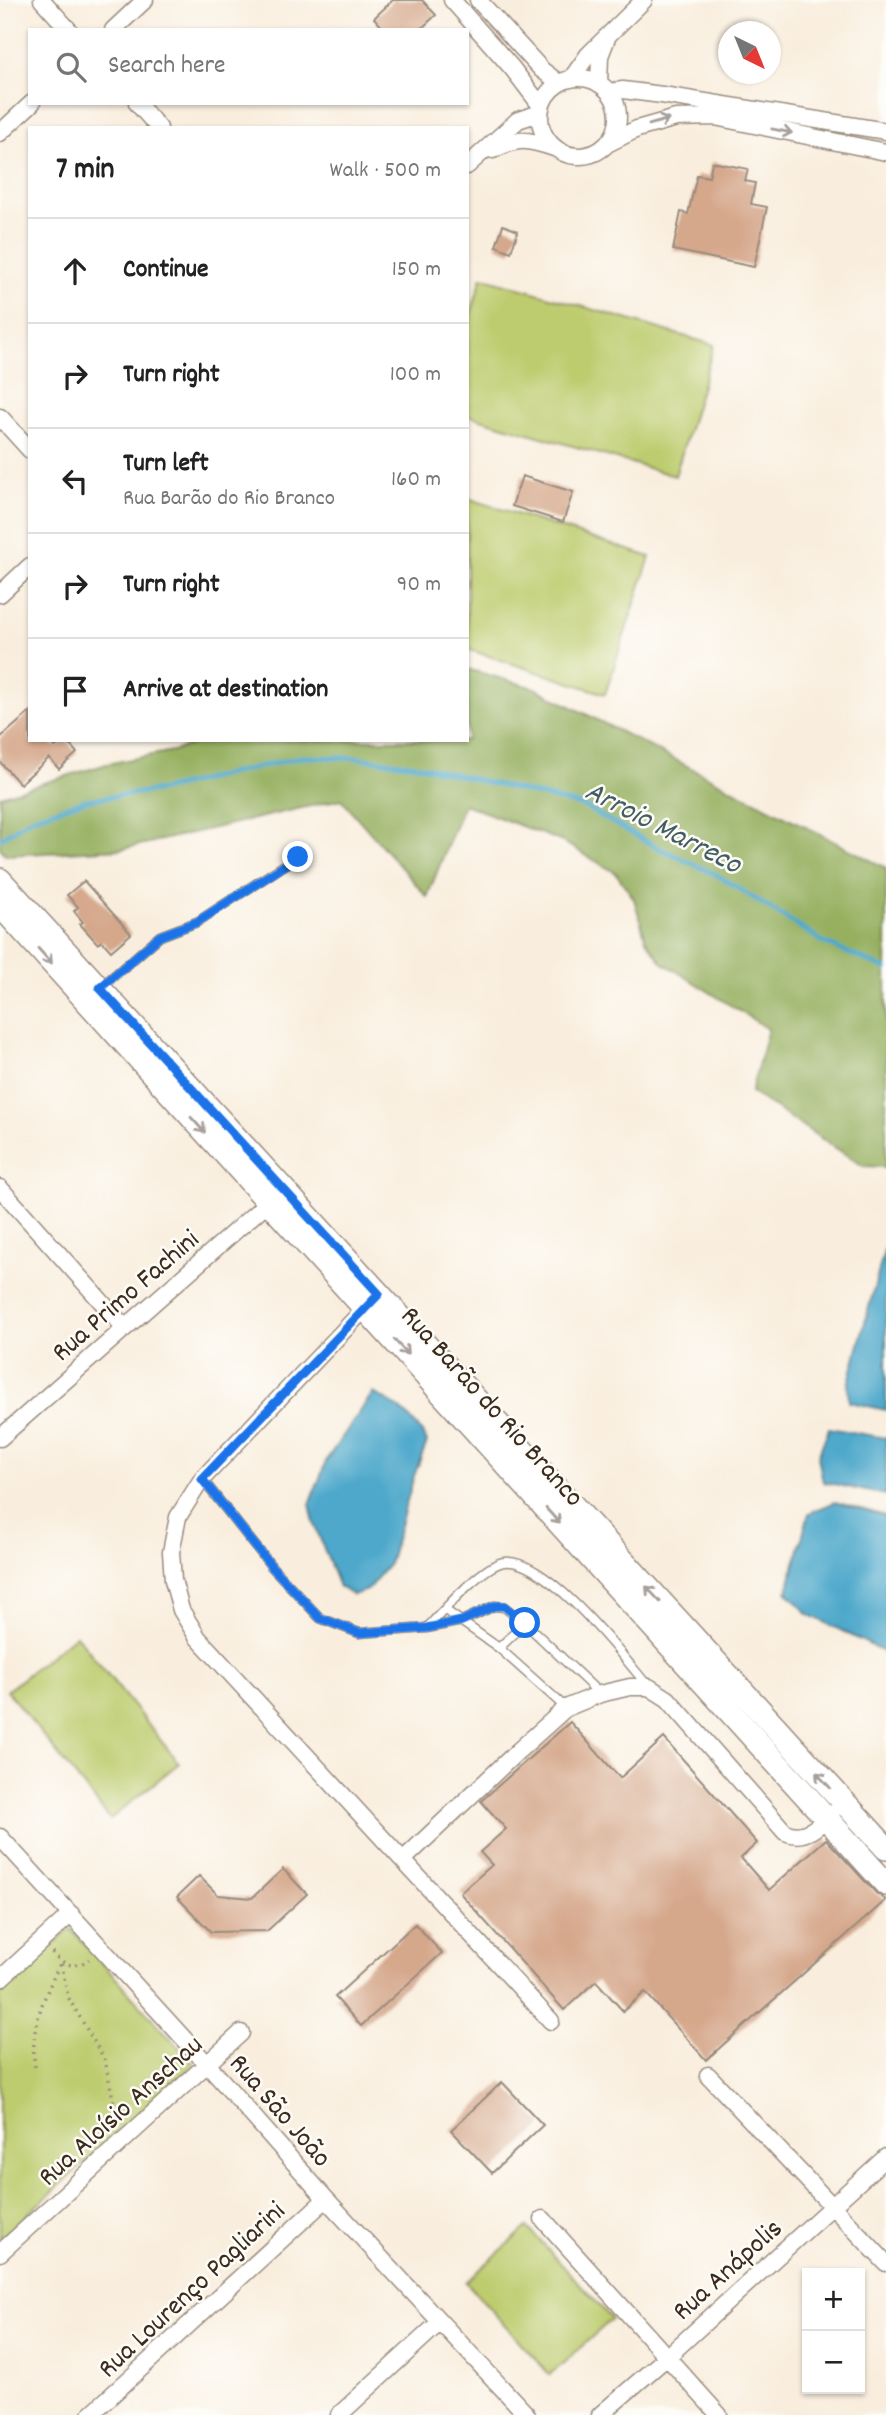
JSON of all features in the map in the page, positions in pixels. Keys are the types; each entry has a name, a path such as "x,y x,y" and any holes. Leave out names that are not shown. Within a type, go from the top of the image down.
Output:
{"main road":[{"name":"Rua Barão do Rio Branco","path":"0,880 93,995 681,1641 827,1818 886,1884"},
{"name":"Rua Barão do Rio Branco","path":"3,914 93,995"},
{"name":"Rua Barão do Rio Branco","path":"681,1641 844,1802 886,1848"}],"street":[{"path":"42,0 67,28"},
{"path":"115,28 145,0"},
{"path":"452,0 512,68 540,109"},
{"path":"478,0 527,54 565,81 581,78 604,88 623,90 886,152"},
{"path":"556,149 546,139 541,127 540,109 548,93 565,81 644,0"},
{"path":"607,144 617,124 614,102 604,88 600,56 609,33"},
{"path":"0,133 30,105"},
{"path":"138,105 157,126"},
{"path":"470,164 518,120 540,109"},
{"path":"470,164 506,143 522,139 577,156 598,151 638,129 715,111 886,131"},
{"path":"0,417 28,448"},
{"path":"0,594 28,568"},
{"path":"0,1188 125,1328"},
{"name":"Rua Primo Fachini","path":"0,1438 275,1196"},
{"path":"372,1301 202,1479 178,1517 171,1552 173,1580 181,1609 198,1638 551,2021"},
{"path":"403,1860 566,1708 600,1694 630,1687 649,1687 667,1699 785,1832 800,1836 827,1818 844,1802"},
{"name":"Rua São João","path":"0,1837 326,2199 527,2415"},
{"path":"0,1979 71,1914"},
{"name":"Rua Aloísio Anschau","path":"0,2253 242,2033"},
{"path":"708,2075 886,2263"},
{"name":"Rua Anápolis","path":"600,2415 886,2157"},
{"name":"Rua Lourenço Pagliarini","path":"90,2415 326,2199"},
{"path":"543,2219 719,2415"},
{"path":"339,2415 440,2322"}],"lane":[{"path":"93,995 160,936 197,922 298,857"},
{"path":"202,1479 272,1567 320,1618 359,1633 427,1628 462,1621 494,1606 504,1606 600,1694"},
{"path":"427,1628 481,1574 503,1562 527,1565 543,1574 599,1629 649,1687"},
{"path":"445,1609 499,1648 566,1708"},
{"path":"499,1648 525,1623"}],"path":[{"path":"43,1940 61,1962 68,1997 105,2060 122,2142"},
{"path":"61,1962 80,1966 101,1948"},
{"path":"35,2067 35,2035 40,2007 61,1962"}],"green space":[{"path":"482,277 714,345 675,476 469,416 469,321"},
{"path":"469,499 650,557 605,694 469,650"},
{"path":"469,670 535,688 886,868 886,1167 863,1166 751,1092 768,1029 662,962 646,940 634,899 616,873 563,842 464,804 427,897 341,799 122,849 6,855 0,848 0,796 107,764 177,750 196,742 469,742"},
{"path":"76,1635 179,1763 110,1819 7,1691"},
{"path":"71,1929 194,2064 0,2239 0,1993"},
{"path":"527,2227 612,2319 550,2375 466,2282"}],"water":[{"path":"886,1244 886,1410 849,1402 848,1385"},
{"path":"373,1393 404,1413 417,1426 427,1442 414,1476 389,1564 367,1590 353,1595 339,1587 314,1523 310,1504 327,1459"},
{"path":"829,1428 886,1438 886,1495 823,1482 818,1456"},
{"path":"835,1502 886,1516 886,1653 808,1614 787,1592 809,1513"}],"building":[{"path":"393,0 422,0 436,15 422,28 383,28 374,18"},
{"path":"712,162 748,169 745,181 755,183 751,204 767,207 754,267 673,250 681,212 688,214 697,175 709,177"},
{"path":"503,225 518,231 511,252 496,246"},
{"path":"522,476 573,492 563,522 512,506"},
{"path":"28,714 28,742 51,742 55,747 68,742 77,753 59,769 49,758 20,784 0,762 0,738"},
{"path":"84,881 131,934 111,951 102,941 98,944 80,924 83,922 74,911 78,907 67,895"},
{"path":"570,1722 620,1778 664,1738 757,1843 741,1858 769,1890 826,1839 876,1893 886,1900 706,2060 645,1992 623,2011 596,1981 564,2010 460,1893 492,1865 480,1852 506,1829 481,1801"},
{"path":"283,1869 307,1894 267,1931 211,1932 177,1897 199,1876 218,1895 252,1898"},
{"path":"415,1924 442,1953 361,2026 335,1997"},
{"path":"502,2082 543,2125 492,2173 451,2130"}],"waterway":[{"name":"Arroio Marreco","path":"0,839 31,818 86,800 162,790 301,757 357,758 417,765 583,806 658,848 717,875 825,943 886,969"}],"route":[{"path":"298,857 197,922 160,936 100,988 379,1294 202,1479 272,1567 320,1618 359,1633 427,1628 462,1621 494,1606 504,1606 525,1623"}]}
